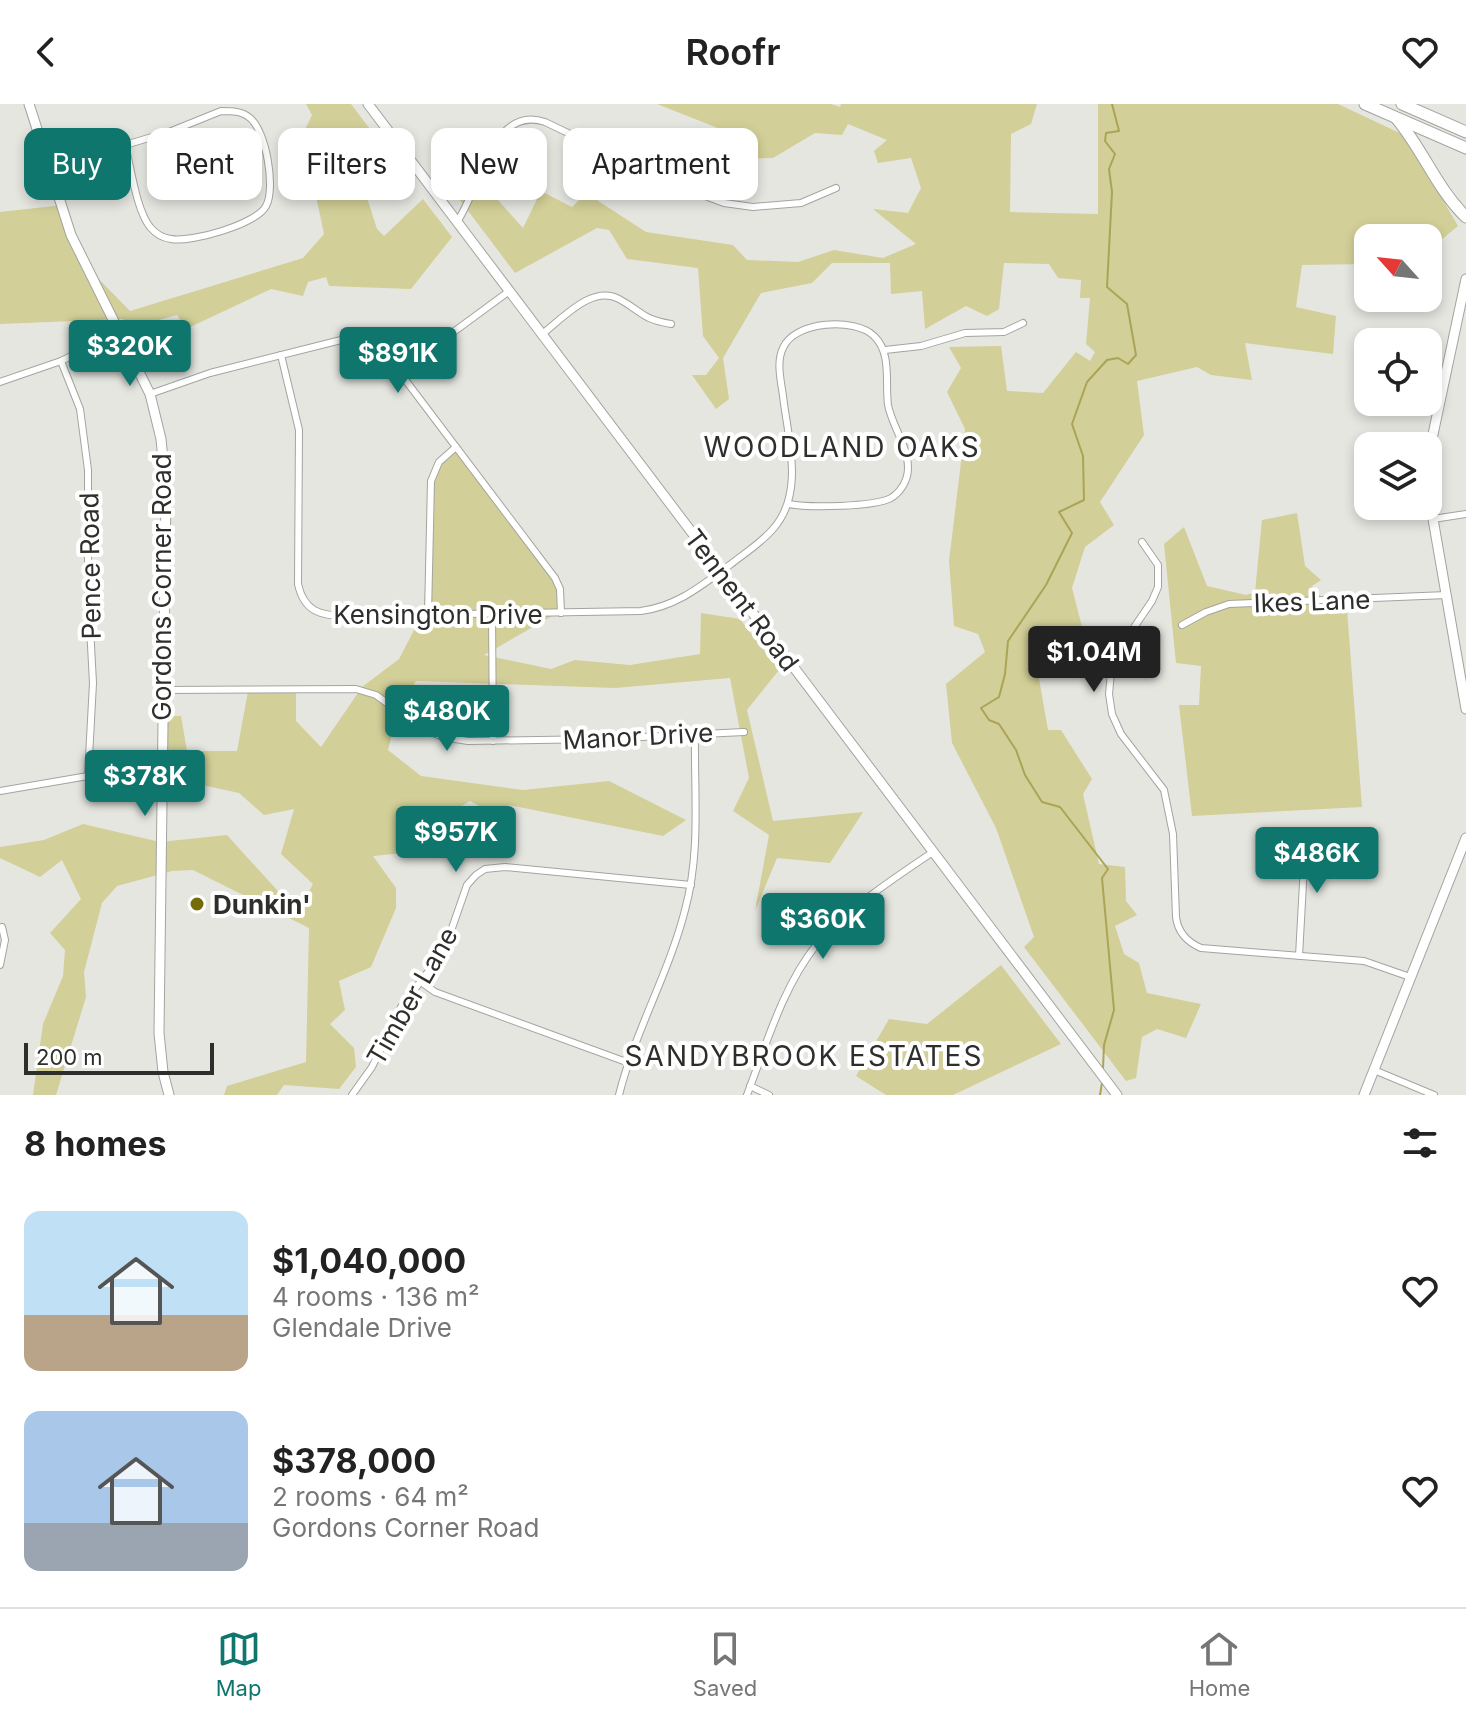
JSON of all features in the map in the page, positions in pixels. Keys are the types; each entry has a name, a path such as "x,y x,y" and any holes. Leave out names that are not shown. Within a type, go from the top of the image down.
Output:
{"highway":[{"path":"1365,104 1466,148"},
{"path":"1402,104 1466,132"},
{"path":"1397,119 1415,142 1452,203 1464,213"}],"street":[{"name":"Gordons Corner Road","path":"29,104 37,128"},
{"name":"Tennent Road","path":"368,104 1117,1095"},
{"path":"221,111 241,112 253,120 261,133 270,187 268,202 262,213 246,223 183,240 165,238 154,231 145,218 125,145 169,132 221,111"},
{"path":"457,222 501,132 524,119 545,122 681,187 724,203 753,207 801,203 836,188"},
{"name":"Gordons Corner Road","path":"60,200 71,235 150,394 166,478 159,1033 169,1095"},
{"path":"1435,432 1466,279"},
{"path":"399,372 508,292"},
{"path":"541,335 589,299 601,295 617,298 649,320 671,324"},
{"path":"885,350 921,346 965,333 1004,332 1023,323"},
{"path":"855,326 874,335 885,350 889,411 907,458 903,485 890,498 875,503 802,507 789,504 792,474 780,367 784,345 793,335 809,327 855,326"},
{"path":"0,382 61,361 120,332"},
{"path":"150,394 210,373 353,339 379,349 555,578 561,594 561,613"},
{"name":"Kensington Drive","path":"281,355 299,430 298,581 310,610 332,616 641,611 664,607 688,596 769,533 789,504"},
{"name":"Pence Road","path":"61,361 80,409 88,470 88,589 93,683 88,776"},
{"path":"428,615 431,481 439,462 456,447"},
{"path":"1442,518 1466,514"},
{"path":"1433,520 1466,709"},
{"path":"1142,542 1158,565 1158,587 1118,651 1111,672 1109,694 1112,714 1121,734 1164,790 1173,834 1177,924 1188,941 1201,948 1364,961 1410,977"},
{"name":"Ikes Lane","path":"1182,625 1229,604 1447,595"},
{"path":"492,614 493,741"},
{"name":"Manor Drive","path":"162,690 356,689 376,695 407,720 457,740 600,739 744,732"},
{"path":"619,1095 679,931 691,885 696,847 695,733"},
{"path":"0,791 88,776 161,777"},
{"path":"1299,956 1304,865 1315,831"},
{"path":"1364,1095 1410,977 1463,857 1466,838"},
{"path":"747,1095 795,978 817,944 844,918 933,852"},
{"name":"Timber Lane","path":"352,1095 372,1067 401,1007 447,944 467,885 485,869 505,867 691,885"},
{"path":"0,965 5,940 2,927"},
{"path":"421,982 435,992 629,1063"},
{"path":"1374,1070 1434,1095"},
{"path":"750,1086 769,1095"}],"shaded area":[{"path":"306,104 351,104 369,128 306,128 312,115"},
{"path":"657,104 831,104 840,107 841,104 1037,104 1031,124 1011,134 1010,212 1098,214 1098,104 1338,104 1406,136 1458,226 1442,239 1442,224 1354,224 1354,264 1302,265 1296,307 1336,316 1333,354 1245,343 1252,380 1211,375 1197,367 1137,381 1144,435 1100,502 1114,525 1085,547 1072,588 1087,646 1065,647 1038,673 1048,730 1061,730 1092,779 1083,794 1099,864 1125,867 1126,901 1137,915 1115,926 1124,954 1139,963 1147,993 1201,1004 1186,1038 1157,1029 1142,1037 1136,1078 1126,1081 1024,947 1034,937 996,828 952,743 946,684 985,652 978,634 954,626 949,561 965,429 947,392 961,368 949,347 1001,346 1007,391 1043,393 1076,352 1090,361 1095,352 1086,344 1090,298 1080,298 1081,280 1058,278 1049,264 1004,263 999,309 987,316 966,306 925,329 922,291 891,294 890,263 832,263 812,283 761,293 723,358 729,399 716,409 692,375 706,375 719,358 703,336 698,268 627,259 609,230 597,228 515,273 460,200 498,200 523,228 537,200 547,200 547,194 572,207 579,200 597,200 646,232 733,245 747,260 798,262 834,250 883,258 916,244 873,209 908,213 921,188 911,158 878,163 874,151 887,140 848,124 842,135 815,133 773,158 758,158 758,128 718,128"},
{"path":"423,199 452,237 411,289 329,286 326,277 308,282 303,296 271,289 186,329 177,315 155,321 157,363 142,365 123,319 0,324 0,212 63,205 92,272 130,311 303,258 324,234 317,200 368,200 377,229 384,236"},
{"path":"453,443 561,591 561,611 484,655 551,669 575,660 630,665 700,654 701,613 740,619 779,670 747,710 773,821 863,812 830,863 777,858 755,911 769,835 733,811 749,778 730,678 615,688 416,681 398,711 388,750 421,776 523,790 609,781 686,820 663,836 509,805 498,816 470,801 431,825 424,851 373,856 396,888 396,908 371,967 339,981 345,1010 330,1024 354,1048 356,1067 339,1089 284,1085 277,1095 224,1095 227,1086 306,1062 309,928 193,870 172,871 117,886 102,903 84,972 86,997 56,1095 33,1095 43,1024 63,976 65,950 50,933 81,899 62,860 40,877 0,858 0,847 44,840 83,824 160,842 227,835 287,901 303,903 313,884 281,854 294,809 264,815 239,793 160,776 160,716 181,716 187,751 237,751 249,686 296,686 296,721 321,747 362,687 399,659 424,611 430,473"},
{"path":"1297,513 1305,566 1321,580 1312,586 1321,597 1346,596 1362,807 1192,816 1179,705 1199,705 1201,666 1176,663 1164,544 1184,527 1207,586 1246,595 1255,592 1262,520"},
{"path":"1001,965 1061,1044 953,1095 886,1095 856,1076 889,1019 927,1024"}],"waterway":[{"path":"1103,1069 1104,1045 1114,1010 1102,878 1108,869 1060,807 1042,802 1025,775 1016,750 999,724 989,720 981,708 999,697 1008,641 1046,585 1072,533 1059,512 1084,500 1083,456 1072,424 1087,382 1107,360 1118,358 1128,364 1136,355 1127,304 1107,287 1112,192 1109,169 1115,154 1105,141 1106,133 1119,131 1112,104"},
{"path":"1100,1095 1102,1083"}],"place":[{"name":"Dunkin'","path":"197,904"}],"district":[{"name":"WOODLAND OAKS","path":"842,447"},
{"name":"SANDYBROOK ESTATES","path":"804,1056"}]}
